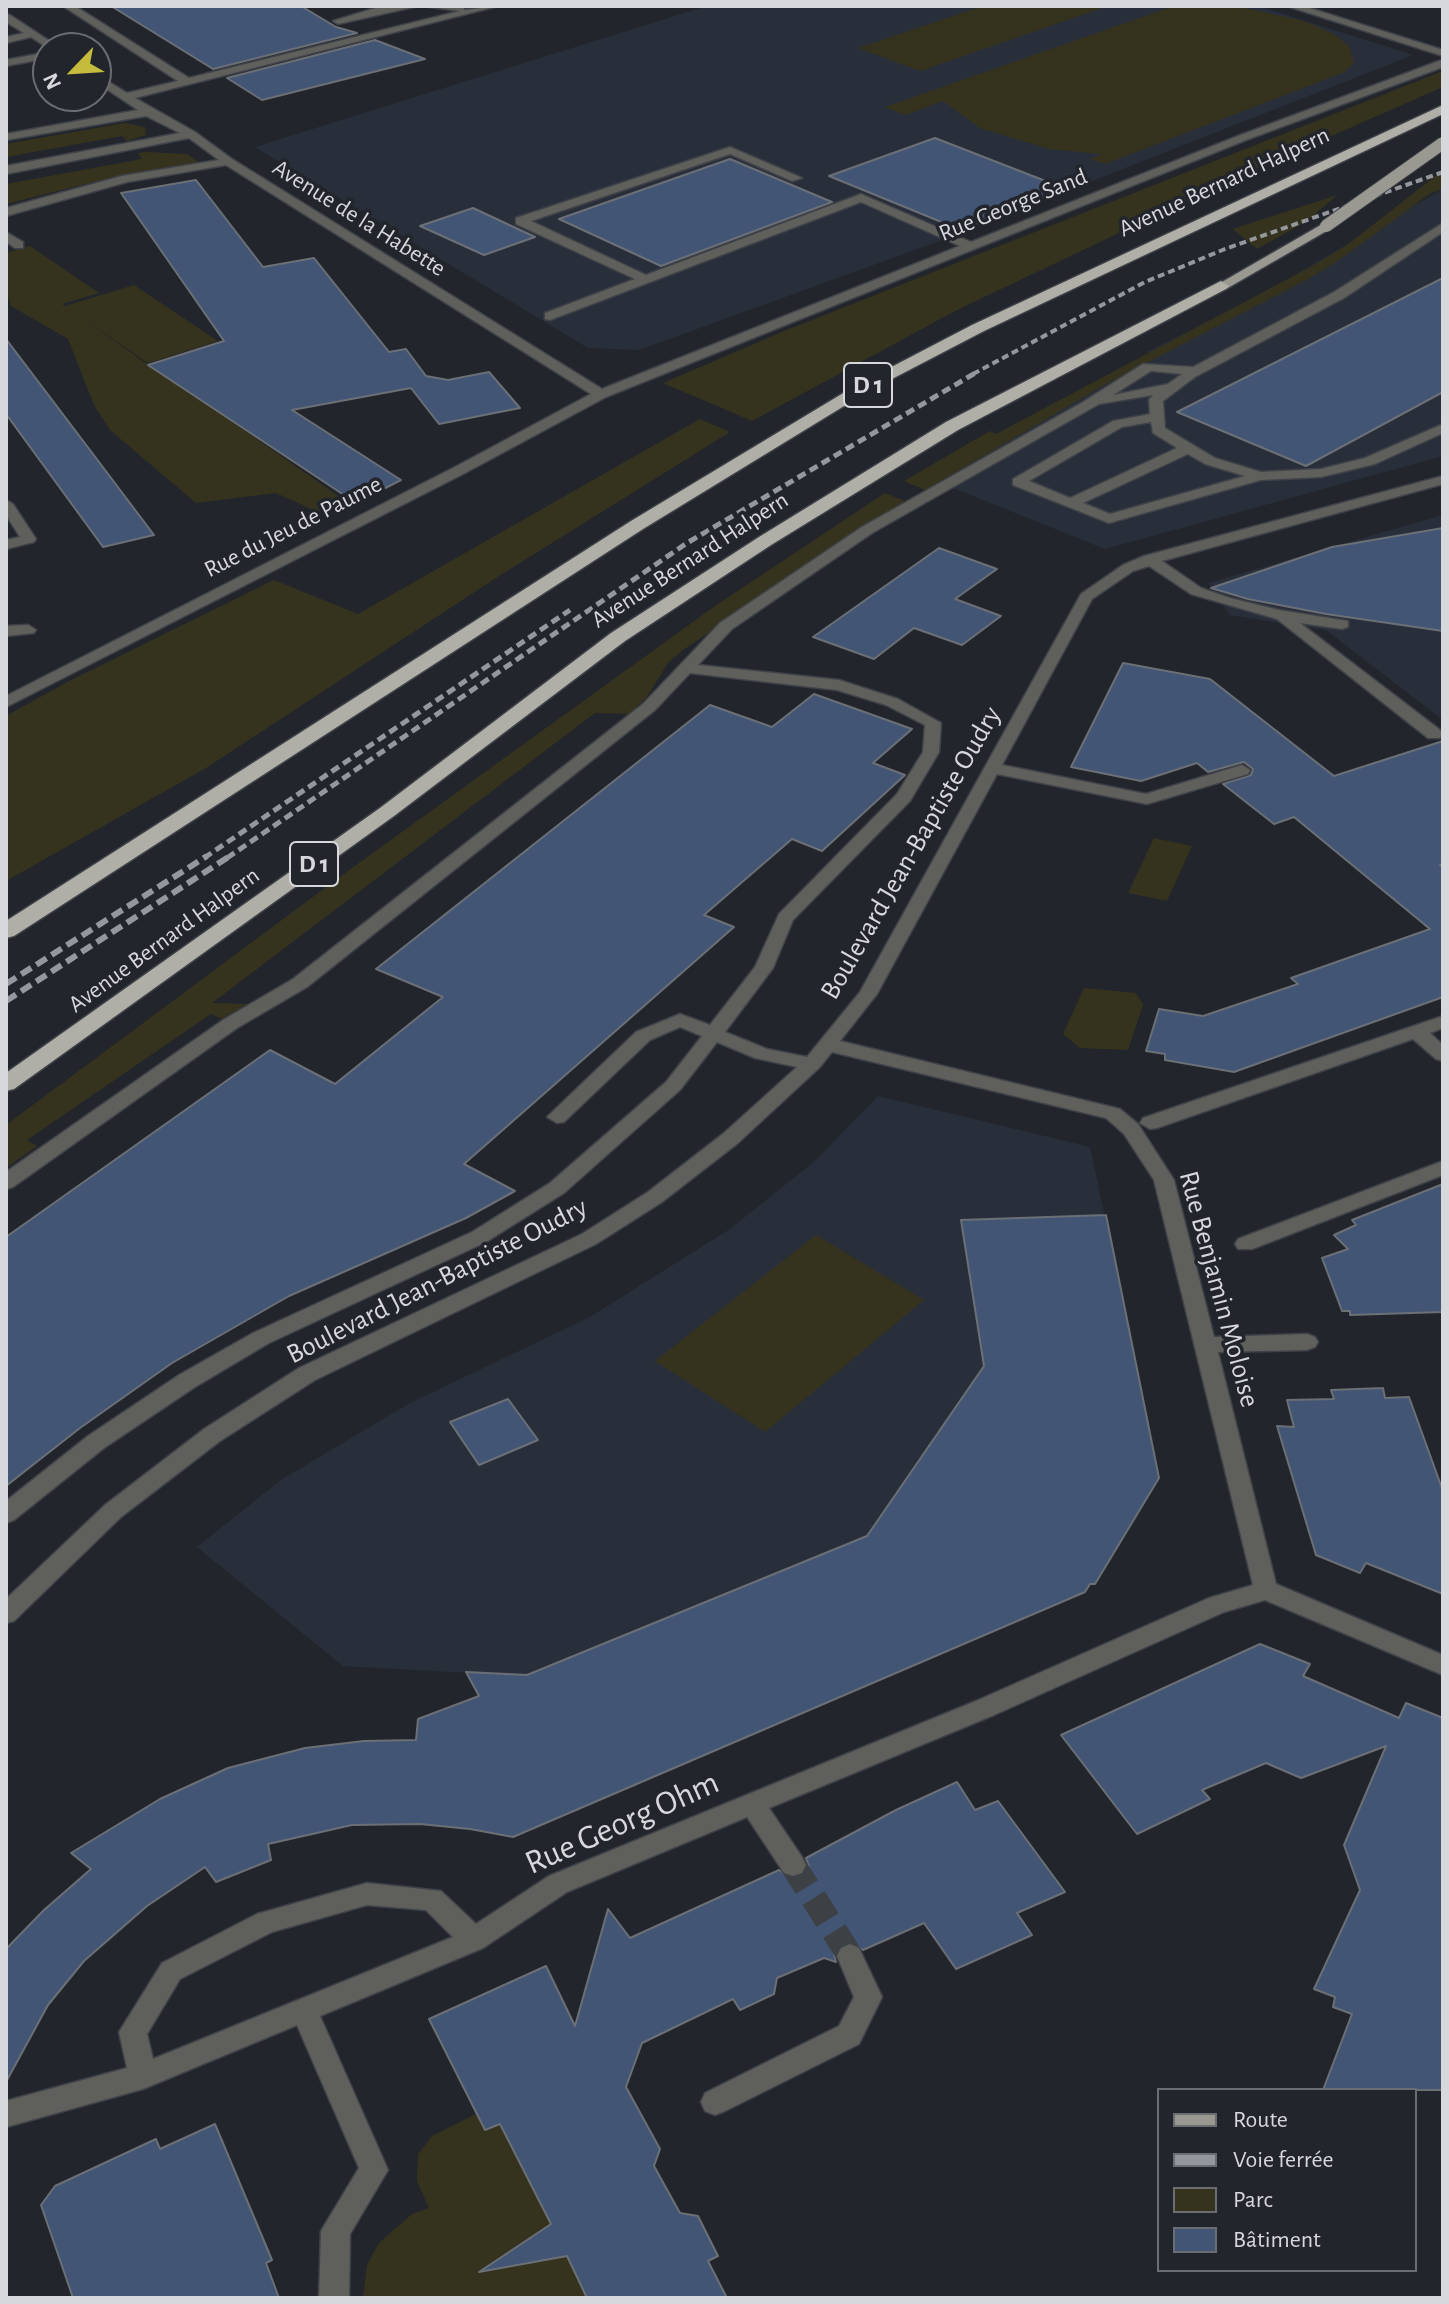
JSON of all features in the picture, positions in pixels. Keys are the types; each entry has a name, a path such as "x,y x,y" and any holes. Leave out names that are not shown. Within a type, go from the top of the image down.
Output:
{"highway":[{"name":"Avenue Bernard Halpern","path":"6,931 611,542 861,389 1098,270 1443,109"},
{"name":"Avenue Bernard Halpern","path":"6,1084 387,812 618,637 777,533 952,426 1221,286"}],"main road":[{"name":"Avenue Bernard Halpern","path":"1221,286 1326,226 1443,143"}],"street":[{"path":"68,6 186,81"},
{"path":"338,21 383,9 415,6 423,24"},
{"path":"428,6 476,10"},
{"path":"125,97 493,6"},
{"path":"1292,6 1443,53"},
{"path":"6,17 32,34"},
{"path":"6,40 32,34"},
{"path":"6,63 32,58"},
{"name":"Rue George Sand","path":"601,394 970,246 1443,63"},
{"name":"Avenue de la Habette","path":"112,88 148,112 191,134 228,161 577,382 601,394"},
{"path":"6,137 148,112"},
{"path":"6,170 191,134"},
{"path":"646,280 520,221 730,150 796,178"},
{"path":"6,212 126,179 228,161"},
{"path":"550,316 861,198 970,246"},
{"path":"1260,476 1210,461 1158,430 1156,400 1195,371 1339,295 1443,227"},
{"path":"6,236 19,245"},
{"path":"6,1182 230,1024 300,983 649,707 726,626 867,530 1088,405 1148,367 1195,371"},
{"path":"1088,405 1173,387"},
{"name":"Rue du Jeu de Paume","path":"6,702 460,470 601,394"},
{"path":"1157,417 1118,424 1018,482 1109,519 1260,476 1321,473 1370,461 1443,428"},
{"path":"1071,503 1188,448"},
{"name":"Boulevard Jean-Baptiste Oudry","path":"6,1614 113,1511 212,1435 307,1374 589,1239 655,1197 731,1138 812,1064 868,994 1086,597 1118,574 1149,559 1443,480"},
{"path":"6,504 29,539 6,545"},
{"path":"1149,559 1196,591 1279,615 1342,624"},
{"path":"1279,615 1434,734"},
{"path":"6,631 28,630"},
{"path":"6,1514 96,1442 187,1381 261,1338 479,1237 557,1188 673,1086 764,968 785,918 904,797 931,752 933,723 892,702 839,685 685,668"},
{"path":"994,768 1147,799 1242,770"},
{"path":"557,1117 643,1036 680,1020 762,1054 812,1064"},
{"path":"1150,1123 1443,1022"},
{"path":"1417,1032 1443,1055"},
{"name":"Rue Benjamin Moloise","path":"830,1045 1113,1113 1131,1129 1164,1180 1266,1590"},
{"path":"1245,1244 1443,1168"},
{"path":"1205,1345 1307,1342"},
{"path":"1266,1590 1443,1665"},
{"name":"Rue Georg Ohm","path":"6,2114 22,2107 143,2076 474,1940 558,1884 985,1708 1217,1605 1266,1590"},
{"path":"752,1804 793,1865"},
{"path":"143,2076 133,2032 171,1971 266,1922 367,1894 432,1899 474,1940"},
{"path":"715,2102 849,2035 868,1997 850,1956"},
{"path":"304,2009 374,2170 336,2231 334,2298"}],"shaded area":[{"path":"707,6 1258,6 1413,55 934,243 639,350 588,348 255,147"},
{"path":"1443,189 1443,456 1105,549 938,482 1154,354 1147,352 1255,298"},
{"path":"1443,515 1443,720 1326,630 1230,615 1208,583"},
{"path":"878,1096 1090,1147 1158,1471 1095,1584 1085,1592 602,1799 527,1676 343,1666 197,1547 281,1480 410,1403 590,1317 730,1229 815,1161"}],"green space":[{"path":"983,6 1108,6 920,71 858,48"},
{"path":"1174,6 1244,8 1304,21 1334,34 1349,46 1354,63 1345,72 1105,164 1090,159 1102,154 1049,149 980,128 943,101 905,115 885,107"},
{"path":"1443,71 1443,87 1220,185 957,310 752,421 663,383 789,329"},
{"path":"125,123 145,127 146,135 127,141 122,136 6,157 6,144"},
{"path":"138,153 187,154 201,164 122,175 6,204 6,184 142,159"},
{"path":"1443,170 1443,189 1431,193 1310,278 1108,383 925,490 904,481 990,431 996,434 1316,264 1347,245"},
{"path":"1337,195 1307,221 1257,249 1233,229"},
{"path":"30,246 99,293 62,304 65,306 134,285 218,341 148,363 82,318 194,397 218,389 251,411 228,419 347,502 374,492 375,495 335,512 315,511 276,493 196,503 110,430 94,405 68,339 11,306 6,290 6,253"},
{"path":"700,419 730,432 499,576 206,768 6,881 6,716 71,680 274,580 358,614"},
{"path":"885,493 905,501 683,650 668,663 646,698 629,714 595,713 212,1003 247,1004 222,1019 211,1014 27,1140 37,1146 6,1168 6,1125 341,876 715,606"},
{"path":"1154,838 1192,846 1167,901 1128,893"},
{"path":"1084,988 1136,993 1143,1005 1128,1050 1080,1048 1063,1034"},
{"path":"816,1235 924,1300 765,1432 655,1361"},
{"path":"476,2114 484,2130 500,2124 551,2224 538,2231 538,2236 567,2256 587,2298 363,2298 367,2265 379,2243 412,2214 429,2208 417,2181 418,2154 432,2136"}],"building":[{"path":"111,6 301,6 336,27 357,33 213,69"},
{"path":"375,40 425,59 262,100 227,78"},
{"path":"935,138 1066,189 961,230 829,176"},
{"path":"730,159 832,202 661,266 559,219"},
{"path":"196,180 263,267 314,258 389,352 406,349 426,376 448,380 489,372 520,408 439,424 411,388 292,410 401,480 356,503 148,365 224,341 121,193"},
{"path":"473,208 535,237 484,255 420,226"},
{"path":"1443,278 1443,392 1306,466 1177,412"},
{"path":"6,339 154,535 103,547 6,414"},
{"path":"1443,528 1443,631 1326,614 1248,599 1211,588 1332,547"},
{"path":"939,548 997,569 955,599 1001,616 962,645 914,628 874,659 813,637"},
{"path":"1123,663 1210,679 1334,776 1443,741 1443,863 1440,865 1443,868 1443,997 1234,1072 1165,1060 1165,1054 1146,1051 1159,1009 1203,1016 1298,984 1291,978 1430,929 1294,817 1274,824 1223,784 1251,775 1253,769 1244,762 1208,772 1197,763 1141,781 1071,767"},
{"path":"814,694 912,729 873,763 905,775 822,851 792,839 704,915 734,927 464,1164 515,1191 466,1218 289,1296 172,1363 80,1428 6,1486 6,1237 270,1050 335,1084 443,997 376,969 710,705 772,727"},
{"path":"1443,1184 1443,1312 1350,1315 1350,1311 1342,1311 1322,1258 1348,1249 1334,1235 1356,1225 1352,1220"},
{"path":"1106,1215 1159,1478 1095,1584 1090,1584 1085,1592 513,1837 420,1824 352,1825 268,1844 271,1860 216,1882 205,1867 147,1906 84,1961 48,2005 6,2082 6,1949 91,1869 71,1853 160,1799 228,1768 305,1748 364,1741 416,1740 418,1719 479,1696 466,1672 527,1675 867,1536 984,1366 961,1220"},
{"path":"1383,1388 1385,1398 1409,1397 1443,1491 1443,1594 1366,1563 1360,1573 1316,1555 1277,1426 1294,1427 1287,1400 1334,1399 1331,1390"},
{"path":"508,1399 538,1440 479,1465 450,1422"},
{"path":"1260,1644 1310,1664 1303,1676 1399,1718 1406,1703 1443,1718 1443,2090 1324,2088 1352,2014 1333,2007 1335,1997 1314,1989 1360,1890 1344,1845 1386,1746 1301,1778 1266,1763 1202,1790 1210,1799 1137,1834 1061,1735"},
{"path":"957,1782 975,1810 998,1801 1065,1892 1017,1913 1032,1935 956,1969 924,1923 863,1950 849,1941 838,1947 834,1955 836,1962 824,1958 777,1978 774,1994 740,2010 733,1999 642,2043 626,2087 660,2149 654,2166 680,2213 698,2216 718,2256 708,2261 727,2298 587,2298 567,2256 479,2272 551,2224 500,2124 485,2130 429,2019 546,1966 575,2026 608,1909 630,1938 779,1870 792,1879 803,1876 809,1866 806,1858 896,1810"},
{"path":"215,2124 272,2260 266,2263 279,2298 73,2298 41,2205 55,2186 156,2139 160,2149"}],"tunnel":[{"path":"793,1865 850,1956"}],"railway":[{"path":"973,374 1145,282 1225,249 1443,172"},
{"path":"229,857 687,543 977,372"},
{"path":"206,857 570,610"},
{"path":"6,984 206,857"},
{"path":"6,1001 229,857"}]}
